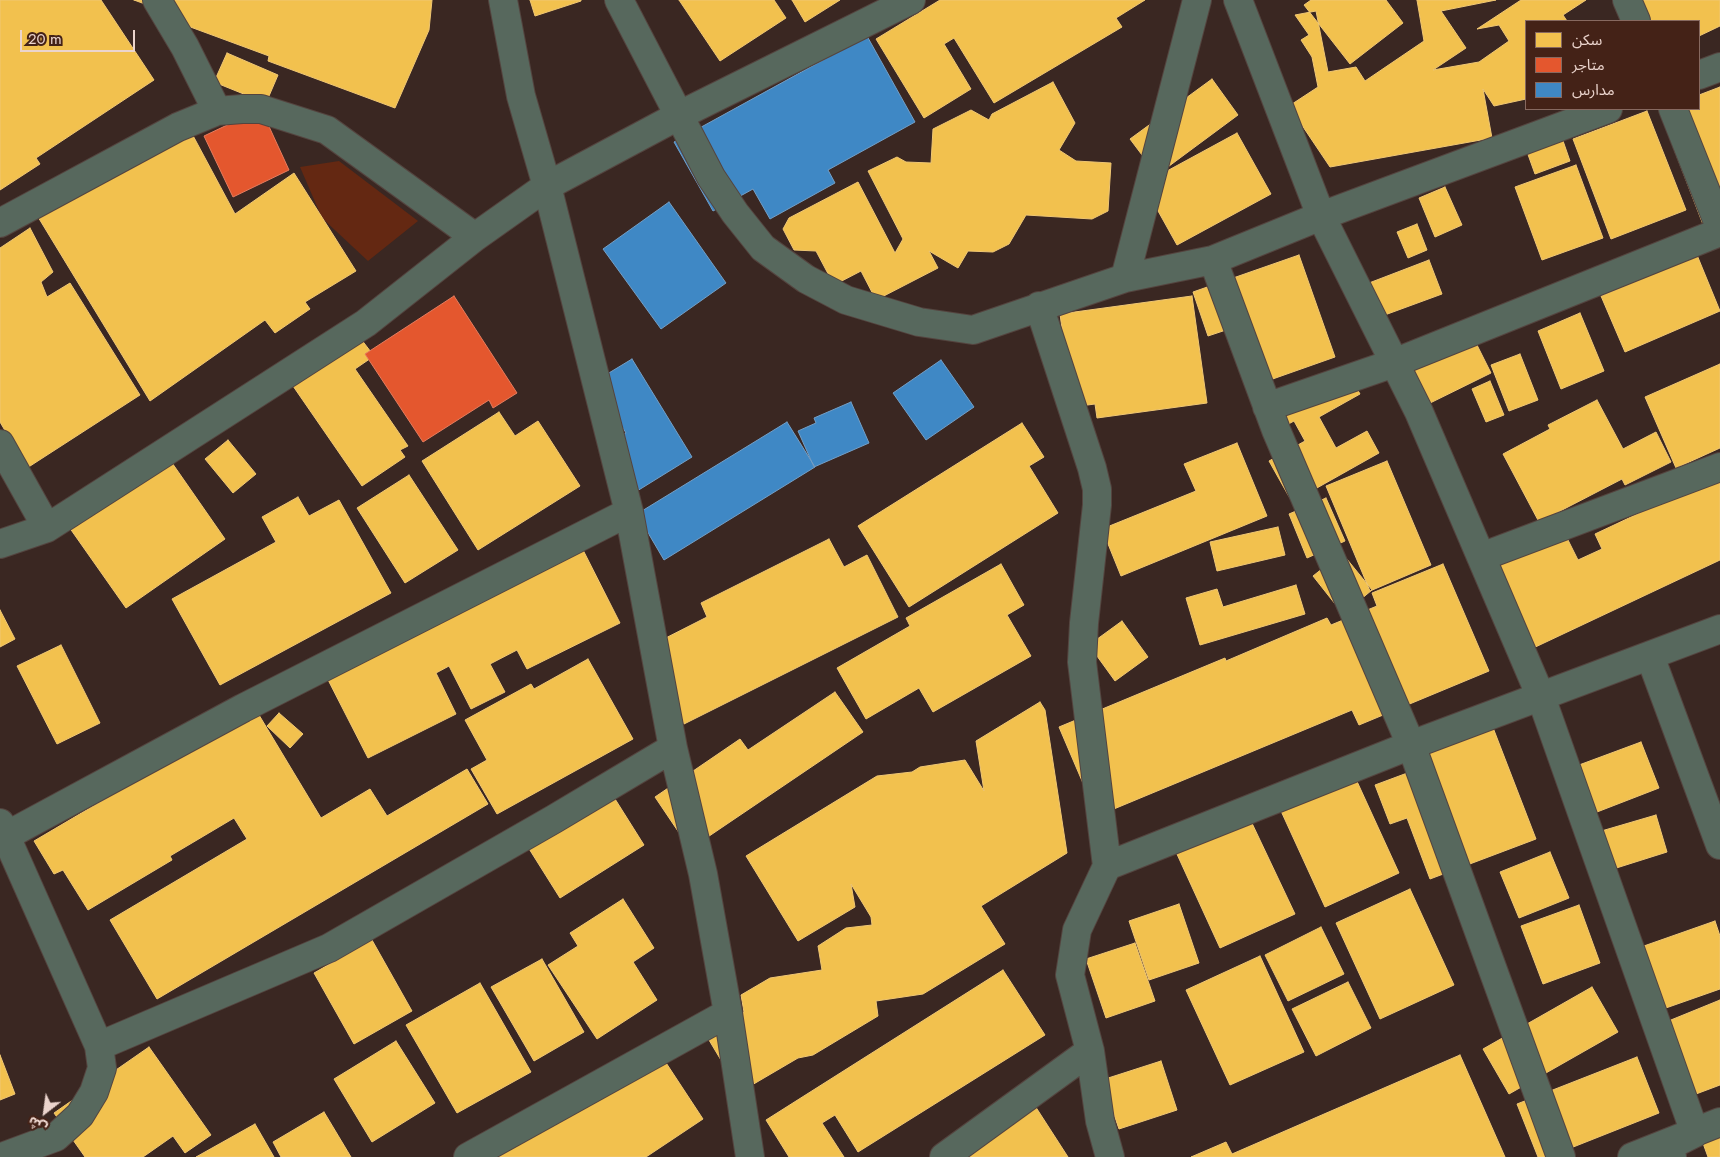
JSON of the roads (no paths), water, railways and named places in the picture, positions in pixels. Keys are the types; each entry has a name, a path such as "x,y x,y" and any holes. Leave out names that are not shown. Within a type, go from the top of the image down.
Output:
{"street":[{"path":"157,0 217,111"},
{"path":"503,0 521,96 547,186 629,512 673,748 703,874 728,1013 750,1157"},
{"path":"619,0 710,177 735,213 763,248 806,279 846,300 919,322 973,330 1125,278 1213,260 1321,216 1605,110"},
{"path":"0,544 48,528 366,323 474,237 547,186 678,116 911,0"},
{"path":"1125,278 1197,0"},
{"path":"1238,0 1321,216 1419,412 1541,697 1694,1133"},
{"path":"1627,0 1636,20"},
{"path":"1700,75 1720,66"},
{"path":"0,223 178,127 217,111 242,108 261,110 327,130 474,237"},
{"path":"1673,110 1720,228"},
{"path":"1267,407 1394,363 1720,232"},
{"path":"1213,260 1267,407 1411,745 1560,1157"},
{"path":"1039,306 1092,468 1096,489 1097,504 1084,622 1082,662 1107,866 1077,930 1070,975 1090,1051 1100,1120 1110,1157"},
{"path":"0,444 48,528"},
{"path":"1481,557 1720,467"},
{"path":"2,1157 56,1136 80,1114 94,1092 102,1068 99,1046 3,830 629,512"},
{"path":"1107,866 1411,745 1720,630"},
{"path":"1650,656 1720,845"},
{"path":"99,1046 329,948 554,819 673,748"},
{"path":"468,1157 728,1013"},
{"path":"944,1157 1090,1051"},
{"path":"1632,1157 1720,1122"},
{"path":"1672,1157 1667,1147 1694,1133"}]}
